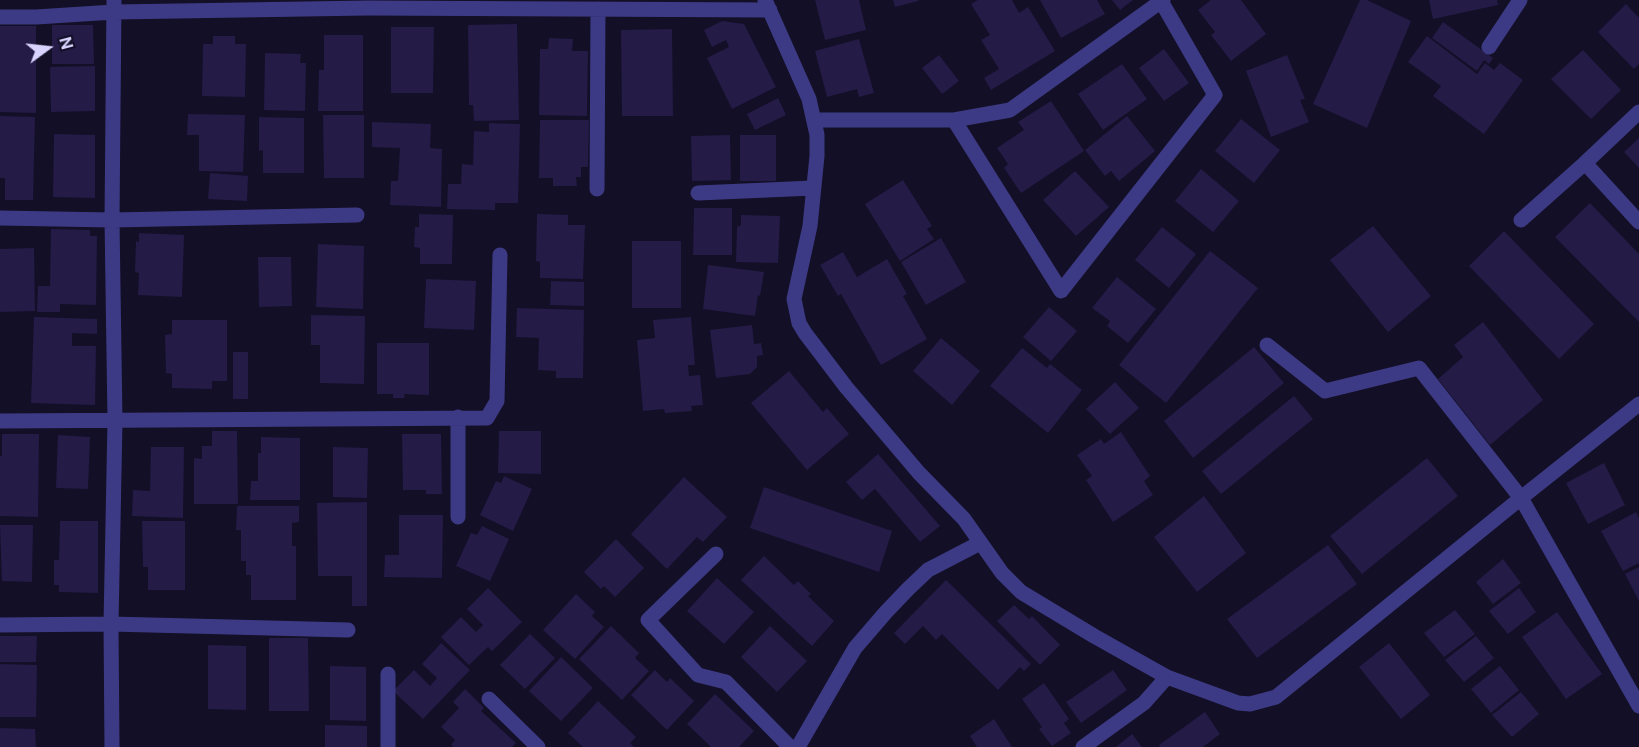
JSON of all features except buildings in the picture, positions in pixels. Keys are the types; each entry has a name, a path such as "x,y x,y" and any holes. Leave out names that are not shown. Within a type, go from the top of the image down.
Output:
{"street":[{"path":"1489,47 1521,0"},
{"path":"815,120 954,120 1010,110 1162,1 1215,95 1061,291 954,120"},
{"path":"0,16 36,17 114,6 598,9 767,5 809,99 815,120 817,156 810,226 794,299 799,323 805,333 846,387 964,519 1002,573 1021,592 1167,677 1238,703 1250,704 1276,697 1639,404"},
{"path":"112,747 111,624 115,421 112,220 114,6"},
{"path":"597,189 598,9"},
{"path":"1521,220 1586,163 1639,112"},
{"path":"1586,163 1639,222"},
{"path":"698,193 813,188"},
{"path":"0,218 112,220 357,215"},
{"path":"0,421 487,418 497,401 500,255"},
{"path":"1267,345 1324,391 1419,368 1521,498 1639,706"},
{"path":"458,417 458,517"},
{"path":"798,747 855,648 886,612 928,570 980,543"},
{"path":"716,554 648,620 698,675 726,682 790,747"},
{"path":"0,625 111,624 348,630"},
{"path":"388,674 388,747"},
{"path":"1083,747 1144,703 1167,677"},
{"path":"489,699 538,747"}]}
